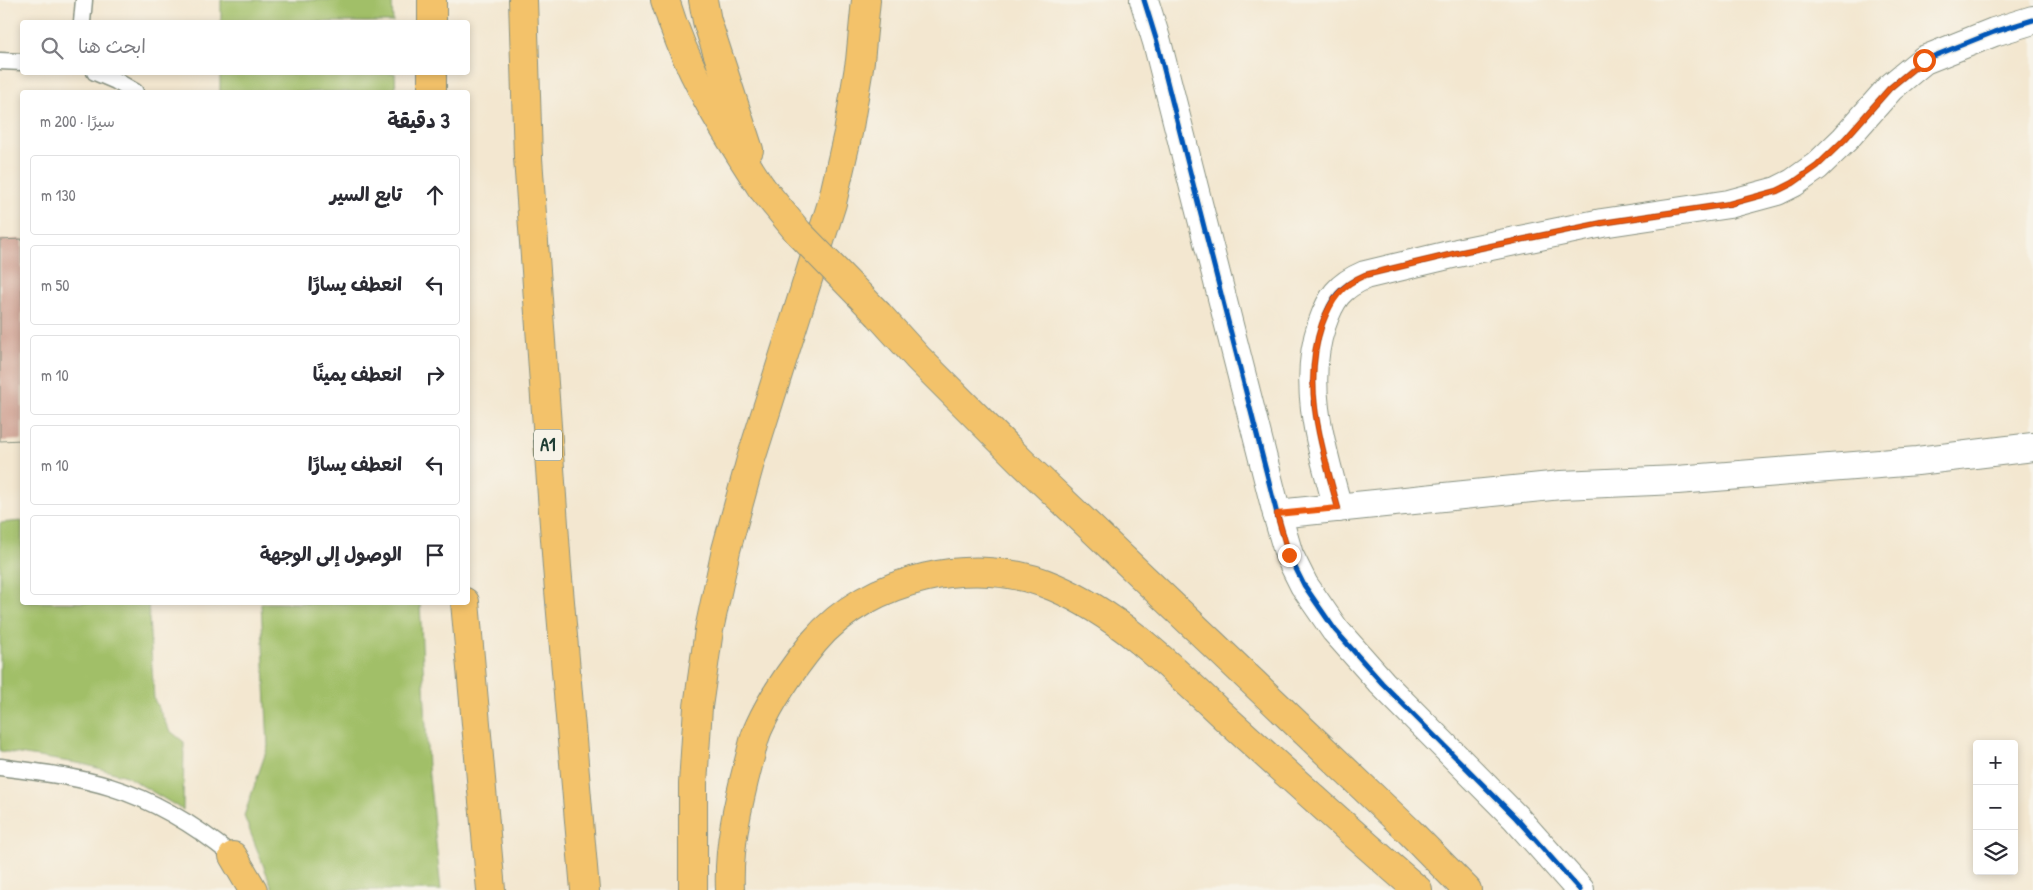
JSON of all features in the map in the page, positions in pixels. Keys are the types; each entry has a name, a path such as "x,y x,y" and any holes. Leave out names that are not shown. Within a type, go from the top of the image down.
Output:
{"highway":[{"path":"432,0 432,20"},
{"name":"A1","path":"523,0 528,158 556,557 585,890"},
{"path":"665,0 672,24 696,80 725,132 762,187 798,232 918,358 1022,462 1409,831 1467,890"},
{"path":"703,0 706,21 762,187"},
{"path":"693,890 693,784 698,707 709,630 726,550 752,459 832,203 848,133 860,61 866,0"},
{"path":"432,75 432,90"},
{"path":"730,890 729,865 741,792 758,728 790,672 826,628 864,602 897,585 932,576 971,571 1016,575 1053,586 1092,606 1146,644 1342,824 1418,890"},
{"path":"465,605 491,890"},
{"path":"1342,824 1391,890"},
{"path":"234,856 253,890"}],"street":[{"path":"1144,0 1157,42 1289,555 1304,585 1335,630 1388,690 1516,818 1580,890"},
{"path":"1338,508 1316,420 1313,372 1320,330 1332,300 1341,289 1353,280 1365,275 1457,253 1602,223 1729,204 1777,191 1793,183 1817,166 1845,139 1890,88 1924,60 1994,32 2033,20"},
{"path":"1277,514 1561,485 1678,480 1917,461 2033,447"}],"lane":[{"path":"82,20 84,0"},
{"path":"0,61 20,62"},
{"path":"102,75 132,90"},
{"path":"0,767 75,778 110,787 143,799 206,834 234,856"}],"green space":[{"path":"221,0 392,0 393,20 221,20"},
{"path":"220,75 395,75 396,90 220,90"},
{"path":"20,521 20,605 148,605 154,699 169,730 184,742 183,810 126,776 83,764 0,751 0,523"},
{"path":"261,605 420,605 428,767 441,890 273,890 244,816 268,746"}],"building":[{"path":"20,239 20,440 0,441 0,240"}],"cycle path":[{"path":"1144,0 1157,42 1289,555 1304,585 1335,630 1382,683 1516,818 1580,890"},
{"path":"1338,508 1320,440 1316,417 1313,370 1316,347 1325,315 1342,288 1365,275 1457,253 1602,223 1729,204 1777,191 1793,183 1817,166 1845,139 1890,88 1924,60 1994,32 2033,20"}],"route":[{"path":"1289,555 1277,514 1338,508 1316,420 1312,390 1320,330 1332,300 1341,289 1353,280 1365,275 1457,253 1602,223 1729,204 1777,191 1793,183 1817,166 1845,139 1890,88 1924,60"}]}
